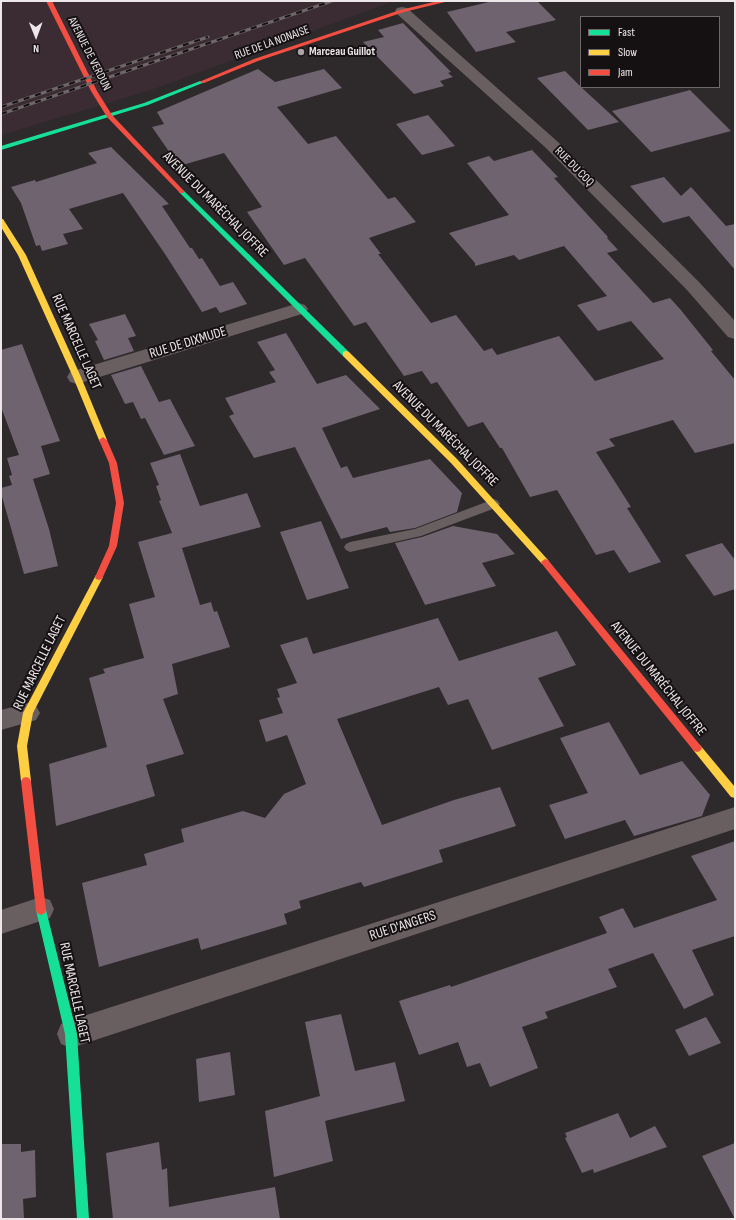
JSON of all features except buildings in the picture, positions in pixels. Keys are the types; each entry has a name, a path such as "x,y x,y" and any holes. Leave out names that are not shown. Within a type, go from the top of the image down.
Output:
{"street":[{"name":"AVENUE DE VERDUN","path":"49,1 94,91 109,116"},
{"name":"RUE DE LA NONAISE","path":"1,148 155,101 256,60 402,11 446,1"},
{"name":"RUE DU COQ","path":"402,11 552,145 693,286 735,333"},
{"name":"AVENUE DU MARÉCHAL JOFFRE","path":"109,116 200,210 449,456 494,504 535,550 735,794"},
{"name":"RUE MARCELLE LAGET","path":"1,221 22,255 77,376 113,463 120,503 113,546 93,590 28,714 22,746 41,909 71,1034 83,1219"},
{"name":"RUE DE DIXMUDE","path":"77,376 299,309"},
{"path":"1,720 28,714"},
{"name":"RUE D'ANGERS","path":"71,1034 735,818"},
{"path":"1,922 41,909"}],"lane":[{"path":"350,547 417,533 494,504"}],"shaded area":[{"path":"1,1 388,1 389,3 151,90 1,135"}],"railway":[{"path":"1,114 332,1"},
{"path":"1,107 208,37"}],"traffic: fast":[{"path":"1,148 146,104 202,82"},
{"path":"182,192 346,354"},
{"path":"41,910 71,1034 83,1219"}],"traffic: slow":[{"path":"1,221 22,255 77,377 103,440"},
{"path":"346,354 454,461 545,562"},
{"path":"26,781 22,746 28,713 99,577"},
{"path":"697,748 735,794"}],"traffic: jam":[{"path":"49,1 94,91 109,116 182,192"},
{"path":"202,82 256,60 402,11 446,1"},
{"path":"99,577 113,546 120,503 113,463 103,440"},
{"path":"545,562 697,748"},
{"path":"26,781 41,910"}],"place":[{"name":"Marceau Guillot","path":"301,52"}]}
